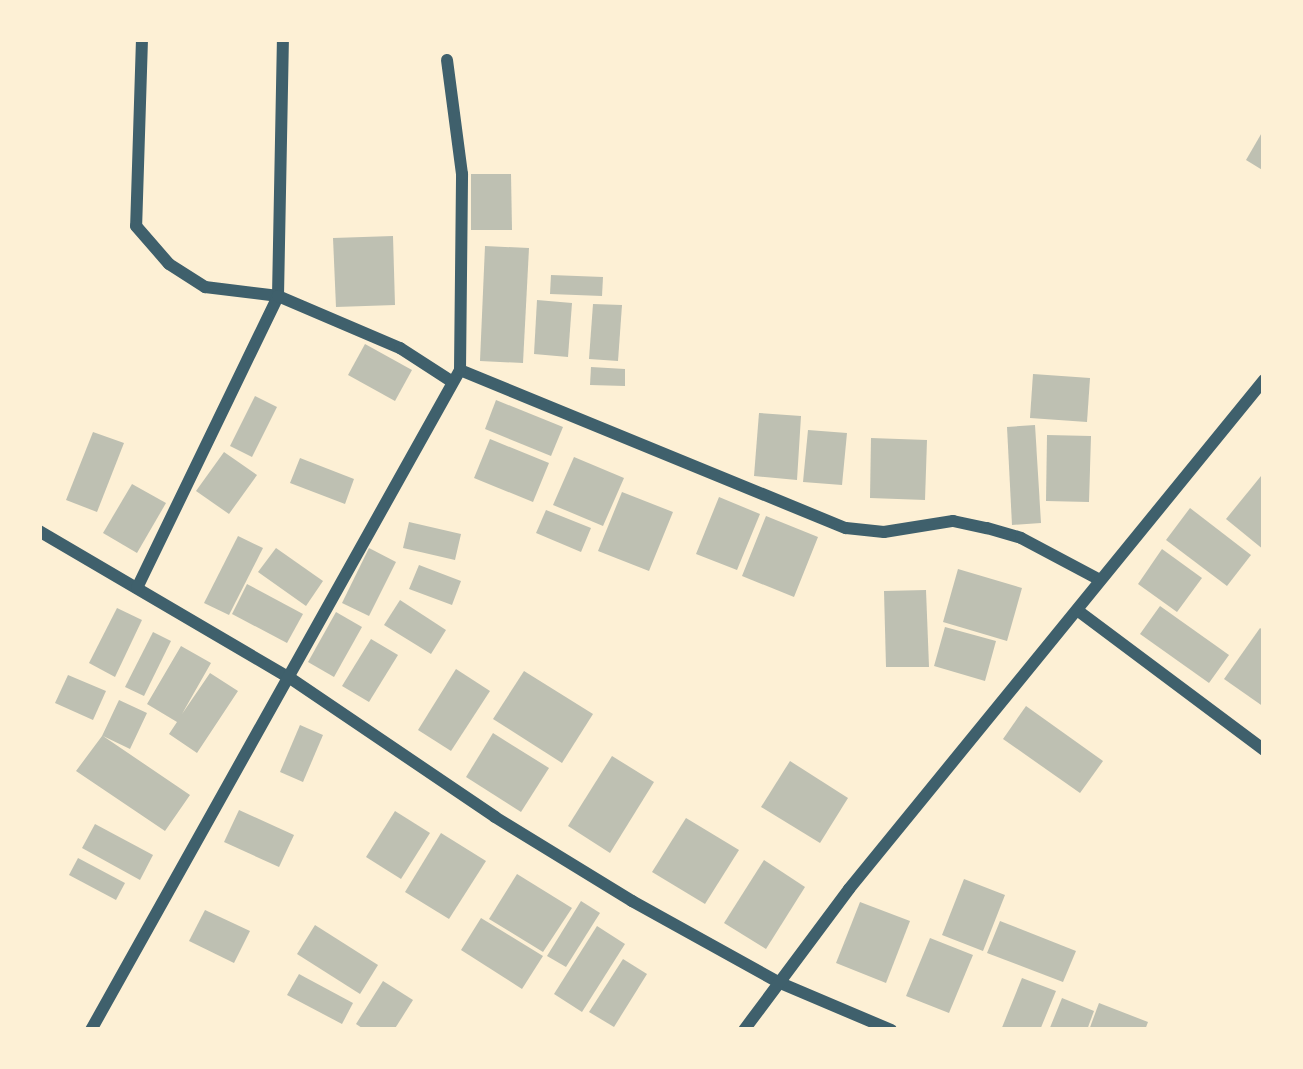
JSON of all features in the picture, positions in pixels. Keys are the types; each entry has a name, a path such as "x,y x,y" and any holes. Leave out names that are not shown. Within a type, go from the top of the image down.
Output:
{"street":[{"path":"142,39 136,226 170,264 205,287 278,296 455,376 846,528 884,532 953,521 987,528 1100,580"},
{"path":"137,588 278,296 283,39"},
{"path":"92,1030 455,376 462,174 447,60"},
{"path":"744,1030 1264,380"},
{"path":"1251,396 1264,405"},
{"path":"41,538 290,678 495,817 778,982 891,1030"},
{"path":"1077,610 1264,750"}],"building":[{"path":"1264,129 1264,171 1246,160"},
{"path":"471,174 511,174 512,230 471,230"},
{"path":"393,236 395,305 336,307 333,238"},
{"path":"485,246 529,248 523,363 480,361"},
{"path":"551,275 603,277 602,296 550,294"},
{"path":"537,300 572,303 568,357 534,354"},
{"path":"593,304 622,305 618,361 589,359"},
{"path":"365,344 412,370 395,401 348,375"},
{"path":"591,367 625,369 625,386 590,385"},
{"path":"1033,374 1090,378 1087,422 1030,418"},
{"path":"255,396 277,407 252,457 230,446"},
{"path":"496,400 563,427 551,456 485,429"},
{"path":"759,413 801,416 797,480 754,476"},
{"path":"1035,425 1041,523 1012,525 1007,427"},
{"path":"808,430 847,433 842,485 803,482"},
{"path":"93,432 124,443 97,512 66,500"},
{"path":"1047,435 1091,436 1089,502 1046,501"},
{"path":"871,438 927,440 925,500 870,498"},
{"path":"490,439 549,463 533,502 474,478"},
{"path":"224,452 257,475 229,514 196,491"},
{"path":"574,457 624,478 603,526 553,505"},
{"path":"300,458 354,479 345,504 290,483"},
{"path":"1261,476 1264,479 1264,550 1226,519"},
{"path":"132,484 166,503 137,553 103,533"},
{"path":"622,492 673,512 649,571 598,551"},
{"path":"719,497 760,514 737,570 696,554"},
{"path":"1190,508 1251,555 1227,586 1166,540"},
{"path":"546,510 591,528 581,552 536,533"},
{"path":"766,516 818,537 794,597 742,576"},
{"path":"409,522 461,534 455,560 403,548"},
{"path":"238,536 263,548 229,615 204,603"},
{"path":"276,548 323,581 306,606 258,572"},
{"path":"369,548 396,562 369,616 342,603"},
{"path":"1162,549 1202,578 1177,612 1138,584"},
{"path":"419,565 461,581 452,605 409,589"},
{"path":"958,569 1022,588 1007,641 943,622"},
{"path":"247,584 303,614 287,643 232,614"},
{"path":"926,590 929,667 886,667 884,591"},
{"path":"400,600 446,630 431,654 384,625"},
{"path":"1160,606 1229,655 1209,683 1140,634"},
{"path":"117,608 142,620 115,677 89,663"},
{"path":"336,612 362,627 334,677 308,662"},
{"path":"945,627 996,641 985,681 934,666"},
{"path":"1260,628 1264,631 1264,707 1224,679"},
{"path":"153,632 171,641 144,696 125,687"},
{"path":"371,639 398,655 369,702 342,686"},
{"path":"181,646 211,663 182,714 210,673 238,691 197,753 169,734 177,722 147,704"},
{"path":"456,669 490,691 451,751 418,730"},
{"path":"524,671 593,714 562,763 493,719"},
{"path":"68,675 106,691 93,720 55,703"},
{"path":"119,700 147,713 130,749 103,736 190,795 165,831 76,771 102,736"},
{"path":"1026,706 1103,761 1080,793 1003,739"},
{"path":"300,725 323,735 303,782 280,772"},
{"path":"493,733 549,768 521,812 466,777"},
{"path":"612,756 654,782 610,853 568,826"},
{"path":"790,761 848,798 820,843 761,807"},
{"path":"239,810 294,835 279,867 224,842"},
{"path":"395,811 430,833 401,879 366,857"},
{"path":"686,818 739,850 705,904 652,872"},
{"path":"95,824 153,855 140,880 82,848"},
{"path":"441,833 486,861 449,919 405,892"},
{"path":"78,858 125,883 116,900 69,875"},
{"path":"764,860 805,887 766,949 724,923"},
{"path":"517,874 572,908 543,952 489,919"},
{"path":"964,879 1005,895 983,951 942,935"},
{"path":"581,901 600,913 566,967 547,956"},
{"path":"860,902 910,921 886,983 836,963"},
{"path":"205,910 250,931 234,963 189,941"},
{"path":"481,918 543,956 522,989 461,950"},
{"path":"1000,921 1076,951 1063,982 987,953"},
{"path":"315,925 378,965 360,994 297,954"},
{"path":"597,926 625,944 582,1012 554,994"},
{"path":"930,938 973,955 949,1013 906,996"},
{"path":"623,959 647,974 614,1027 589,1012"},
{"path":"299,974 353,1003 342,1024 287,995"},
{"path":"1022,978 1056,991 1040,1030 1001,1030"},
{"path":"383,981 413,1000 394,1030 365,1030 356,1024"},
{"path":"1062,998 1094,1011 1087,1030 1049,1030"},
{"path":"1099,1003 1148,1022 1145,1030 1089,1030"}]}
